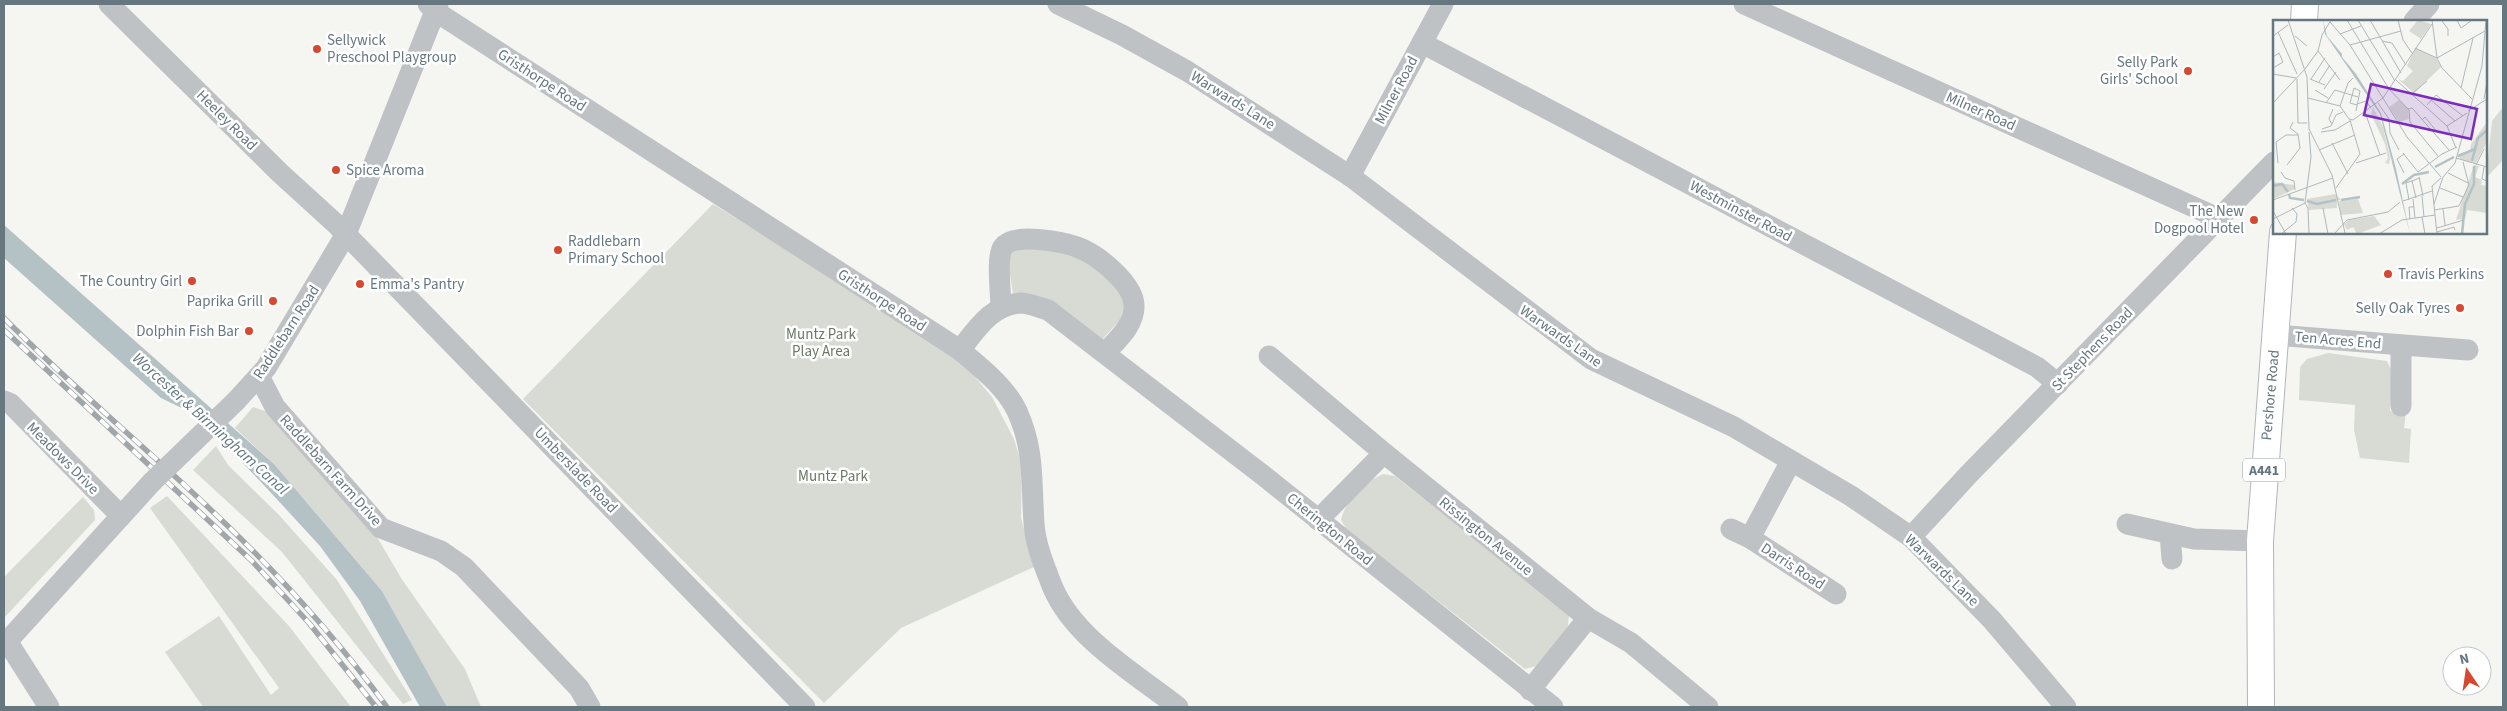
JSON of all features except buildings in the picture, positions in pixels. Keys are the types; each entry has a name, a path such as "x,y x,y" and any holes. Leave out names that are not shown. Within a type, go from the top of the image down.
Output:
{"main road":[{"path":"2304,20 2305,4"},
{"name":"Pershore Road","path":"2261,707 2260,541 2283,234"}],"street":[{"name":"Heeley Road","path":"109,4 280,173 346,234"},
{"name":"Warwards Lane","path":"1058,4 1122,35 1187,71 1350,176 1591,359 1734,427 1851,496 1911,537 1992,620 2066,707"},
{"name":"Milner Road","path":"1350,176 1443,4"},
{"name":"Milner Road","path":"1744,4 2218,218"},
{"path":"2415,20 2429,4"},
{"name":"Raddlebarn Road","path":"5,643 152,482 236,401 259,376 346,234 434,6"},
{"name":"Gristhorpe Road","path":"434,6 960,350 996,381 1016,410 1032,466 1034,523 1037,541 1054,589 1063,606 1082,630 1178,707"},
{"name":"Westminster Road","path":"1422,43 2037,367 2058,384"},
{"name":"St Stephens Road","path":"1911,537 2273,163"},
{"name":"Umberslade Road","path":"346,234 805,707"},
{"path":"1001,308 1000,258 1003,247 1009,242 1027,238 1078,247 1109,266 1131,291 1134,306 1129,326 1105,353"},
{"name":"Cherington Road","path":"960,350 985,319 1001,308 1022,303 1048,310 1318,520 1553,707"},
{"name":"Ten Acres End","path":"2275,336 2468,350"},
{"name":"Ten Acres End","path":"2401,345 2401,406"},
{"name":"Rissington Avenue","path":"1269,356 1384,453 1588,618 1630,643 1708,707"},
{"name":"Raddlebarn Farm Drive","path":"259,376 275,407 381,528 441,552 464,567 579,688 590,707"},
{"name":"Meadows Drive","path":"4,401 11,404 121,516"},
{"path":"1318,520 1384,453"},
{"name":"Darris Road","path":"1750,538 1791,461"},
{"path":"2127,524 2194,539 2260,541"},
{"name":"Darris Road","path":"1731,529 1750,538 1836,594"},
{"path":"2170,534 2172,559"},
{"path":"1530,690 1588,618"},
{"path":"5,643 49,707"}],"green space":[{"path":"2503,107 2503,160 2487,177 2487,168 2492,121"},
{"name":"Muntz Park","path":"713,204 870,301 965,365 992,397 1014,439 1022,465 1021,518 1034,567 901,628 824,703 523,399"},
{"path":"1017,248 1077,253 1122,290 1125,303 1120,320 1099,343 1014,300 1007,256"},
{"path":"2328,353 2387,361 2393,374 2390,411 2406,411 2404,428 2411,429 2409,463 2360,458 2354,430 2355,405 2299,400 2300,367 2307,359"},
{"path":"253,407 273,414 370,525 401,578 465,669 481,707 447,707 382,591 274,464 235,428"},
{"path":"216,446 228,465 279,515 337,580 412,700 403,704 282,552 193,470"},
{"path":"1383,474 1395,476 1569,615 1567,634 1540,665 1525,669 1347,530 1341,520 1351,499 1369,482"},
{"path":"167,496 289,626 351,707 203,707 165,652 219,616 271,695 279,688 150,508"},
{"path":"83,497 94,510 95,520 4,618 4,577"}],"water":[{"name":"Worcester & Birmingham Canal","path":"4,225 274,464 382,591 447,707 420,707 360,601 320,546 196,415 161,398 4,258"}],"railway":[{"path":"4,318 54,367 184,485 258,556 325,629 387,707"},
{"path":"4,330 252,561 309,623 376,707"}],"place":[{"name":"Sellywick Preschool Playgroup","path":"317,49"},
{"name":"Selly Park Girls' School","path":"2188,71"},
{"name":"Spice Aroma","path":"336,170"},
{"name":"The New Dogpool Hotel","path":"2254,220"},
{"name":"Raddlebarn Primary School","path":"558,250"},
{"name":"Travis Perkins","path":"2388,274"},
{"name":"The Country Girl","path":"192,281"},
{"name":"Emma's Pantry","path":"360,284"},
{"name":"Paprika Grill","path":"273,301"},
{"name":"Selly Oak Tyres","path":"2460,308"},
{"name":"Dolphin Fish Bar","path":"249,331"}],"park label":[{"name":"Muntz Park Play Area","path":"821,342"}]}
